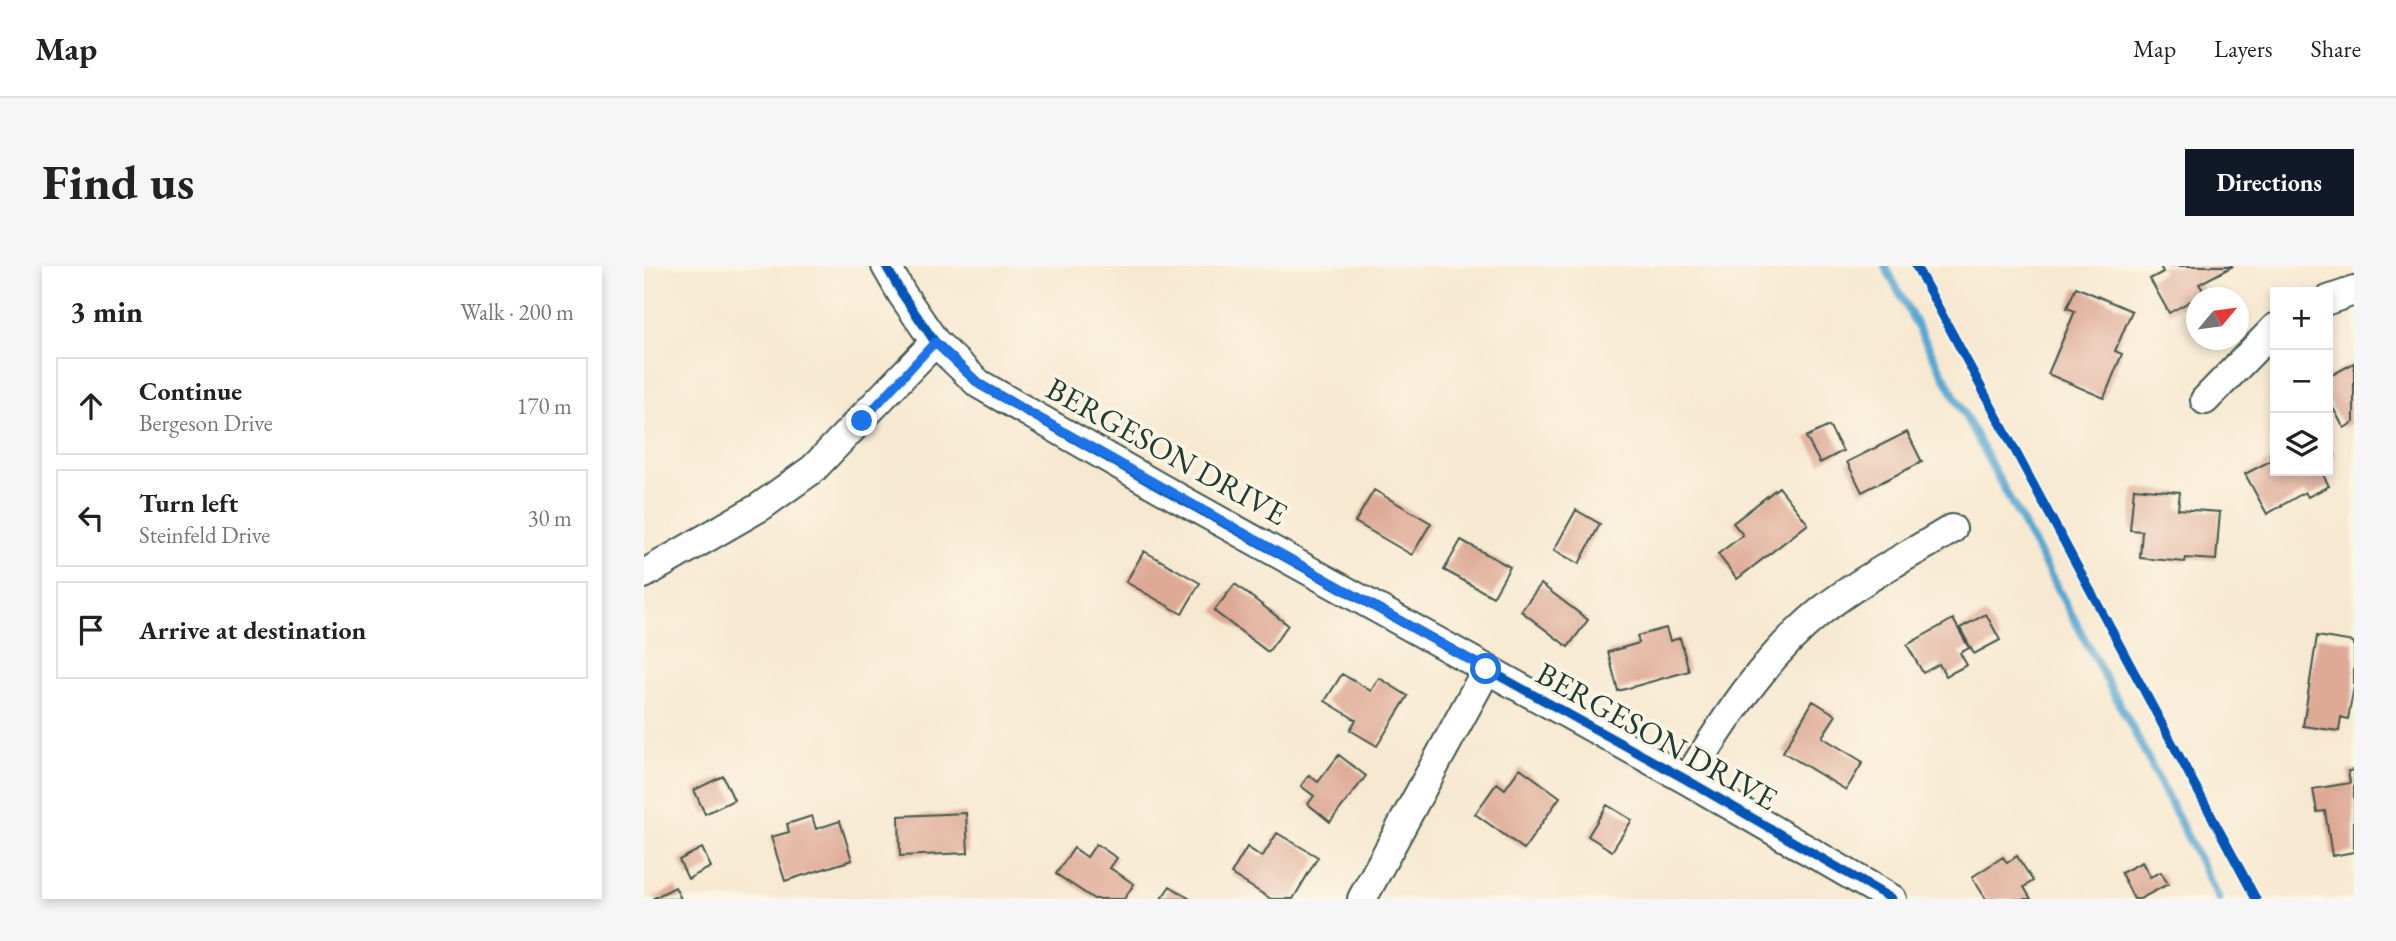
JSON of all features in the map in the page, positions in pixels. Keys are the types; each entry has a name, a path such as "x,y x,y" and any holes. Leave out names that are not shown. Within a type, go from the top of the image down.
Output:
{"street":[{"name":"BERGESON DRIVE","path":"886,266 935,342 979,384 1687,780 1892,899"},
{"path":"2333,297 2354,291"},
{"path":"2205,400 2270,333"},
{"path":"644,573 760,507 813,469 935,342"},
{"path":"1687,780 1726,718 1770,660 1820,612 1861,583 1952,529"},
{"path":"1362,899 1486,669"}],"building":[{"path":"2160,266 2233,266 2199,284 2201,287 2186,287 2186,304 2169,313 2150,279 2163,272"},
{"path":"2076,287 2132,311 2115,351 2122,354 2104,398 2048,374 2075,311 2067,308"},
{"path":"2354,363 2354,422 2344,428 2333,408 2333,374"},
{"path":"1829,426 1843,451 1820,463 1806,437"},
{"path":"1907,432 1922,462 1862,492 1847,462"},
{"path":"2270,461 2270,476 2324,476 2329,486 2308,497 2305,492 2267,514 2245,474"},
{"path":"1779,487 1808,524 1737,579 1718,554 1743,535 1733,523"},
{"path":"2134,488 2180,492 2178,509 2220,512 2216,560 2186,558 2185,562 2140,558 2142,531 2130,530"},
{"path":"1374,490 1431,523 1412,555 1355,522"},
{"path":"1576,510 1600,524 1579,564 1554,550"},
{"path":"1461,540 1510,567 1493,597 1444,570"},
{"path":"1144,551 1200,583 1182,614 1126,582"},
{"path":"1235,584 1288,625 1268,652 1214,611"},
{"path":"1541,584 1588,620 1568,647 1521,611"},
{"path":"1986,614 2000,640 1974,654 1960,628"},
{"path":"1953,619 1969,648 1960,653 1967,665 1946,676 1939,664 1923,673 1907,645"},
{"path":"1666,628 1670,641 1680,638 1689,671 1618,691 1608,652 1639,643 1637,636"},
{"path":"2317,636 2354,642 2354,687 2348,719 2341,717 2339,731 2303,726"},
{"path":"1342,674 1371,691 1379,678 1408,696 1377,746 1350,730 1356,720 1325,701"},
{"path":"1813,701 1836,715 1822,737 1863,762 1846,790 1783,752"},
{"path":"1339,755 1366,776 1330,822 1308,804 1314,796 1301,786 1309,775 1318,782"},
{"path":"1520,768 1560,797 1524,849 1475,814 1497,783 1505,789"},
{"path":"2354,770 2354,852 2332,856 2325,811 2317,812 2313,789 2350,783 2348,771"},
{"path":"723,776 734,800 705,814 694,790"},
{"path":"1607,805 1632,820 1612,851 1588,836"},
{"path":"966,813 968,853 900,856 899,816"},
{"path":"812,816 816,829 840,821 852,860 785,881 771,837 789,832 787,824"},
{"path":"1277,833 1318,857 1293,899 1271,899 1231,874 1247,847 1262,857"},
{"path":"1096,844 1117,858 1110,868 1134,884 1124,899 1094,899 1056,874 1074,848 1087,857"},
{"path":"702,848 711,867 688,879 679,860"},
{"path":"2017,856 2033,881 2024,887 2031,899 1986,899 1972,877 2003,857 2007,863"},
{"path":"2142,862 2150,877 2161,872 2168,884 2140,899 2134,899 2121,873"},
{"path":"1170,886 1190,899 1161,899"},
{"path":"675,887 681,899 652,899"}],"waterway":[{"path":"1885,266 2136,735 2219,899"}],"cycle path":[{"path":"886,266 935,342 979,384 1162,489 1687,780 1892,899"},
{"path":"1916,266 2256,899"}],"route":[{"path":"862,421 935,342 979,384 1486,669"}]}
